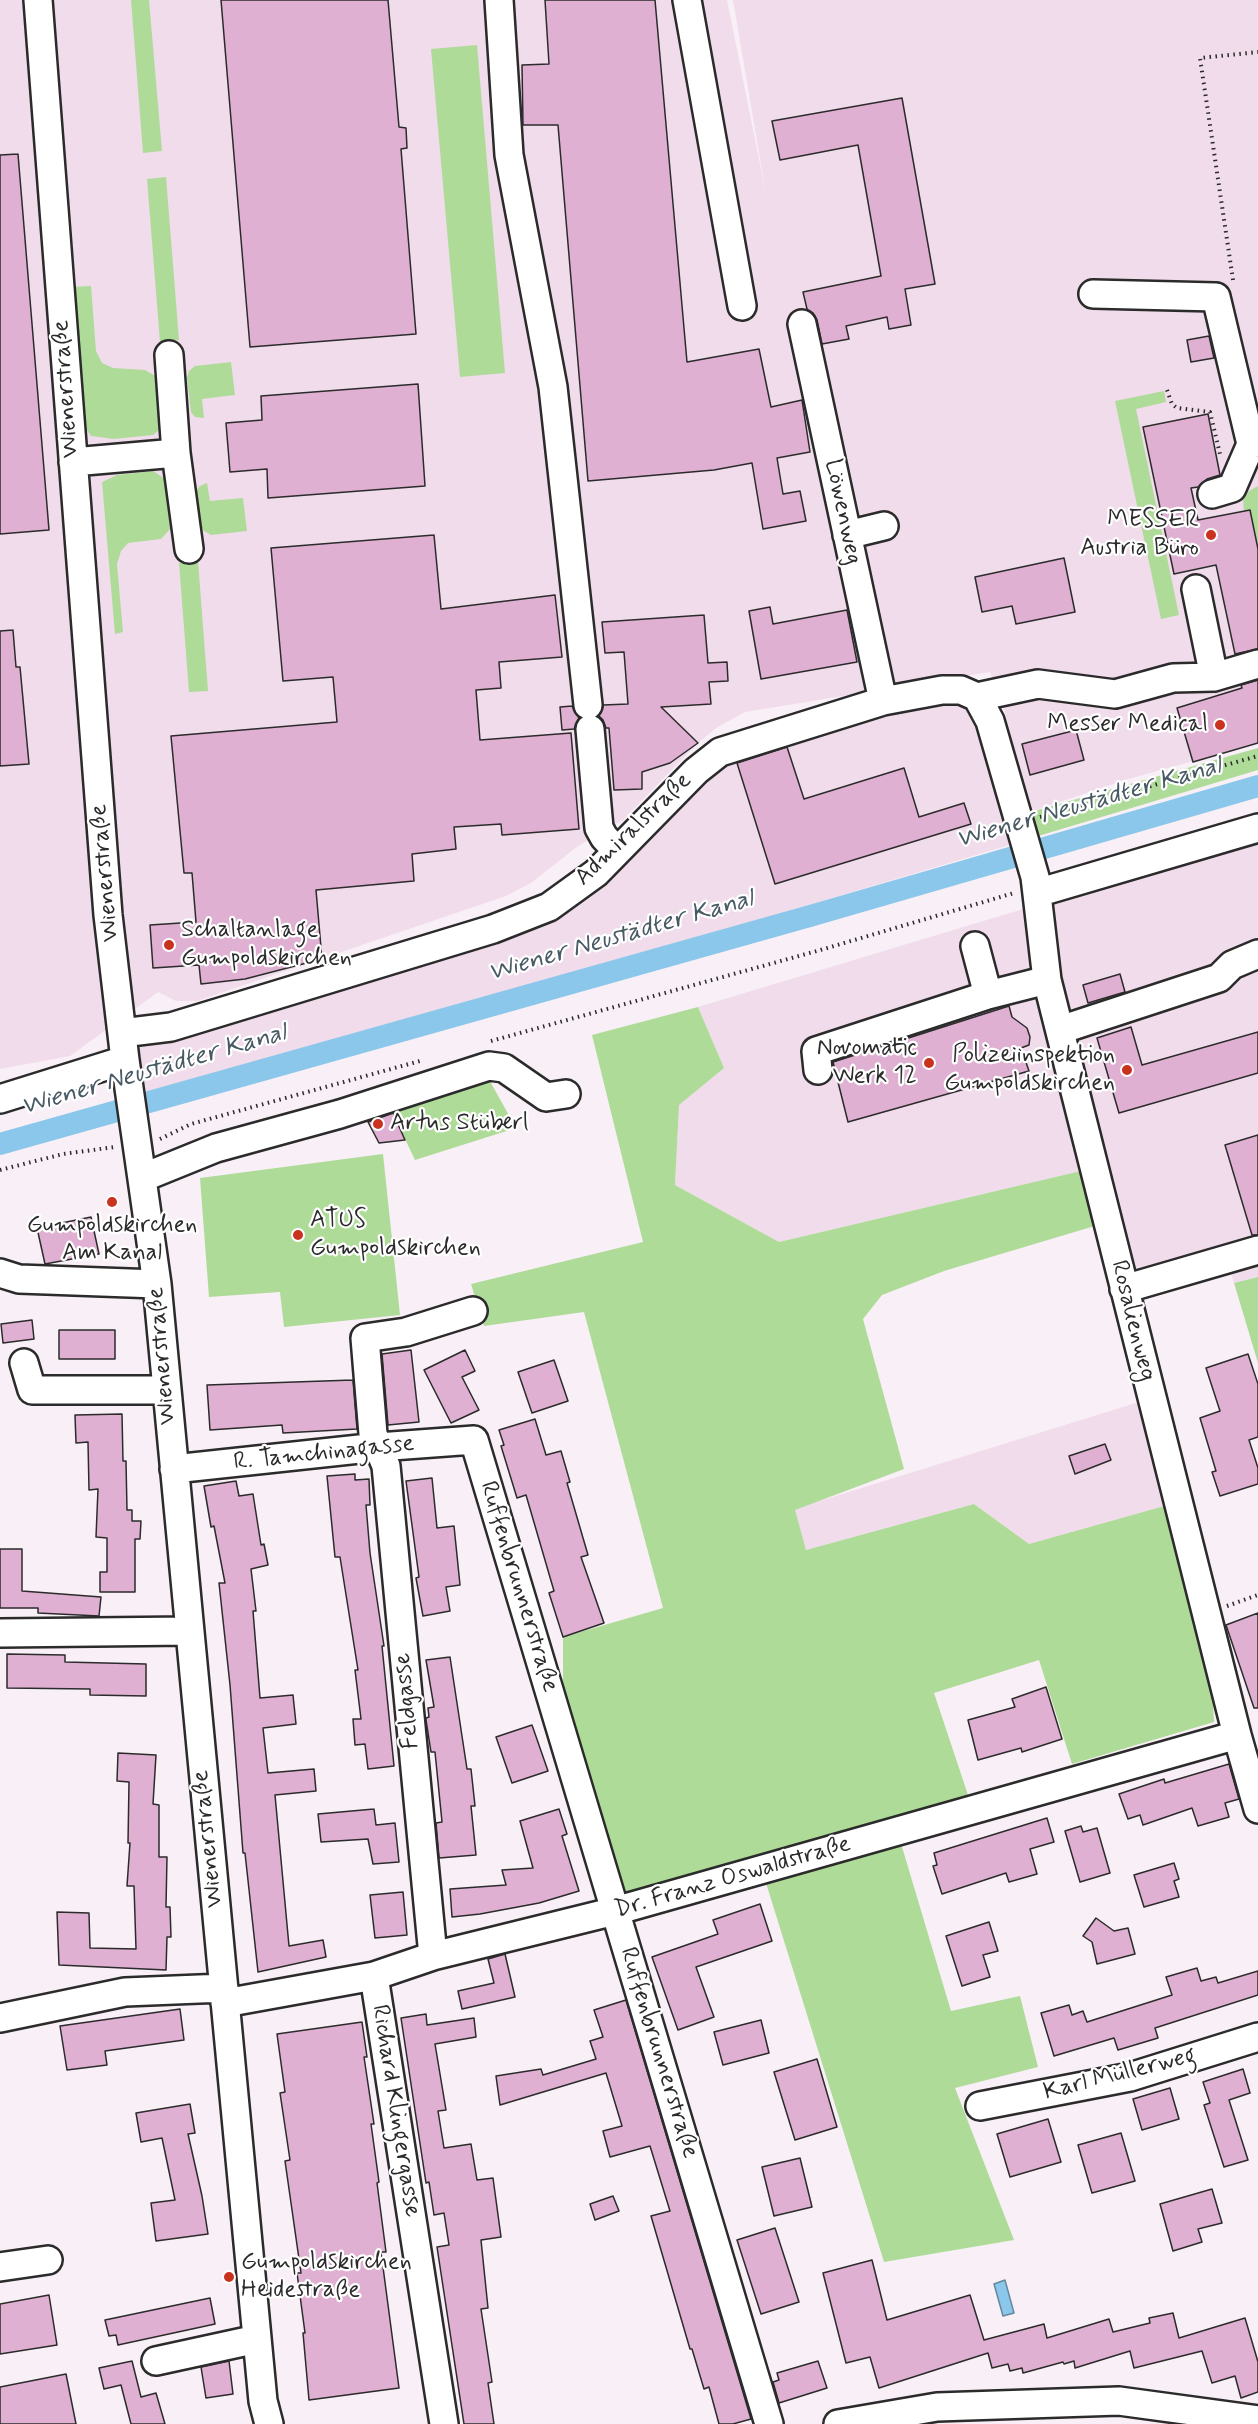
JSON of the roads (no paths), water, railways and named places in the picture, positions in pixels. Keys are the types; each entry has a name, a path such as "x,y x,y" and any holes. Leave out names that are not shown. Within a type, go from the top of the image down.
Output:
{"street":[{"name":"Wienerstraße","path":"38,0 108,915 127,1072 157,1284 263,2401 269,2424"},
{"path":"499,0 509,155 553,387 599,828 617,851"},
{"path":"687,0 742,306"},
{"path":"1094,294 1216,297 1254,443 1223,488"},
{"name":"Löwenweg","path":"802,324 883,701"},
{"path":"169,355 177,453 189,549"},
{"path":"73,462 177,453"},
{"path":"847,535 884,526"},
{"path":"1196,589 1214,677"},
{"path":"976,698 1038,684 1115,694 1173,678 1214,677 1258,664"},
{"name":"Admiralstraße","path":"122,1033 171,1027 494,929 549,907 596,873 696,771 720,752 883,701 942,690 961,690 976,698"},
{"name":"Rosalienweg","path":"976,698 990,721 1035,880 1047,980 1237,1735 1258,1809"},
{"path":"1035,880 1258,828"},
{"path":"975,946 988,995"},
{"path":"1060,1030 1219,978 1232,965 1258,954"},
{"path":"818,1070 816,1051 988,995 1047,980"},
{"path":"142,1178 216,1148 340,1114 489,1066 504,1068 546,1097 566,1094"},
{"path":"0,1099 127,1072"},
{"path":"1124,1289 1258,1250"},
{"path":"0,1274 19,1279 157,1284"},
{"name":"Feldgasse","path":"433,1956 386,1466 373,1434 366,1338 406,1332 473,1311"},
{"path":"24,1363 32,1390 166,1390"},
{"name":"R. Tamchinagasse","path":"174,1469 378,1447 474,1440"},
{"name":"Ruffenbrunnerstraße","path":"474,1440 769,2424"},
{"path":"0,1633 189,1631"},
{"name":"Dr. Franz Oswaldstraße","path":"0,2018 125,1992 225,1996 374,1976 433,1956 615,1911 1237,1735"},
{"name":"Richard Klingergasse","path":"374,1976 444,2424"},
{"name":"Karl Müllerweg","path":"980,2106 1130,2077 1258,2037"},
{"path":"0,2267 48,2260"},
{"path":"156,2361 257,2338"},
{"path":"838,2424 1119,2401 1226,2419 1258,2420"}],"water":[{"path":"1005,2280 1014,2313 1003,2316 994,2284"}],"waterway":[{"name":"Wiener Neustädter Kanal","path":"0,1144 810,916 1258,786"}],"place":[{"name":"MESSER Austria Büro","path":"1211,535"},
{"name":"Messer Medical","path":"1220,725"},
{"name":"Schaltanlage Gumpoldskirchen","path":"169,945"},
{"name":"Novomatic Werk 12","path":"929,1063"},
{"name":"Polizeiinspektion Gumpoldskirchen","path":"1127,1070"},
{"name":"Artus Stüberl","path":"378,1124"},
{"name":"Gumpoldskirchen Am Kanal","path":"112,1202"},
{"name":"ATUS Gumpoldskirchen","path":"298,1235"},
{"name":"Gumpoldskirchen Heidestraße","path":"229,2277"}]}
